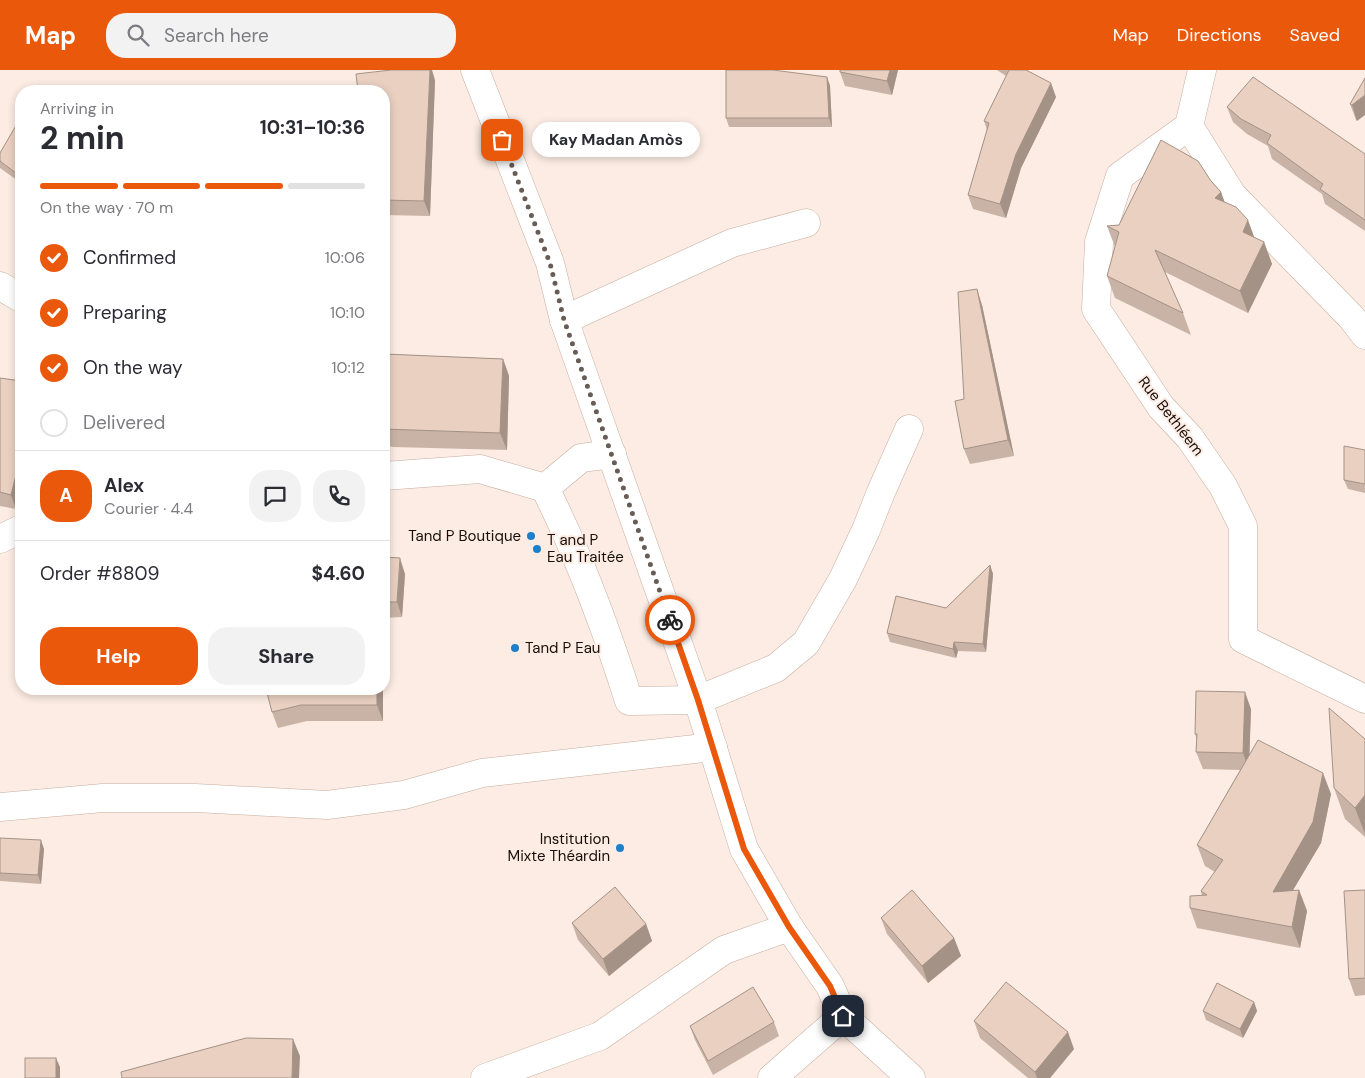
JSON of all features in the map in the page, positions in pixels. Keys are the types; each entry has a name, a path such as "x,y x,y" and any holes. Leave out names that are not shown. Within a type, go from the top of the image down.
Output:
{"street":[{"path":"475,70 550,263 564,320 698,700 744,849 789,927 830,986 843,1016 911,1078"},
{"path":"1202,70 1190,126 1232,194 1361,320"},
{"name":"Rue Bethléem","path":"1190,126 1120,176 1099,242 1096,309 1161,407 1190,438 1223,486 1243,526 1243,639 1365,698"},
{"path":"564,320 732,243 806,223"},
{"path":"0,286 15,295"},
{"path":"390,476 480,469 545,488 566,530 599,613 629,701 698,700 776,668 806,643 843,579 909,429"},
{"path":"545,488 581,458 612,454"},
{"path":"0,539 15,532"},
{"path":"0,807 103,798 195,798 327,805 404,795 482,773 713,747"},
{"path":"485,1078 600,1036 724,950 789,927"},
{"path":"772,1078 843,1016"}],"building":[{"path":"391,70 430,70 424,201 390,200 390,85 357,85 356,74"},
{"path":"726,70 773,70 827,77 829,118 726,118"},
{"path":"840,70 890,70 887,81 840,72"},
{"path":"1009,70 1026,70 1051,83 1016,154 1000,204 968,195 989,123 984,121"},
{"path":"1253,77 1365,154 1365,220 1320,189 1323,184 1267,143 1271,135 1241,119 1227,107"},
{"path":"1365,78 1365,95 1352,105 1350,104"},
{"path":"15,127 15,172 0,161 0,153"},
{"path":"1161,140 1198,161 1221,192 1215,198 1236,207 1248,220 1243,232 1264,242 1240,291 1155,250 1183,313 1107,276 1119,232 1107,226 1119,225"},
{"path":"977,289 1008,440 964,449 955,401 964,399 958,292"},
{"path":"390,354 503,359 500,433 390,429"},
{"path":"0,378 15,380 15,479 11,495 0,492"},
{"path":"1344,446 1365,450 1365,484 1344,480"},
{"path":"390,557 400,558 397,602 390,602"},
{"path":"990,565 983,644 954,642 953,649 887,633 896,596 946,608"},
{"path":"1196,691 1245,692 1243,753 1196,752"},
{"path":"268,695 377,695 377,705 301,705 272,712"},
{"path":"1329,708 1365,739 1365,795 1355,808 1334,788"},
{"path":"1258,740 1323,773 1313,822 1273,892 1299,890 1292,927 1190,908 1190,896 1207,895 1201,891 1223,860 1197,845"},
{"path":"0,838 41,840 38,875 0,873"},
{"path":"615,887 646,924 603,959 572,923"},
{"path":"912,890 954,938 922,966 881,918"},
{"path":"1365,890 1365,978 1349,979 1344,891"},
{"path":"1006,982 1068,1032 1035,1072 974,1021"},
{"path":"1217,983 1254,1002 1240,1029 1203,1011"},
{"path":"753,987 774,1022 708,1061 690,1026"},
{"path":"246,1038 293,1039 292,1078 122,1078 121,1072"},
{"path":"25,1058 56,1058 56,1078 25,1078"}],"way so far":[{"path":"502,140 550,263 564,320 670,620"}],"place":[{"name":"Kay Madan Amòs","path":"502,140"},
{"name":"Tand P Boutique","path":"531,536"},
{"name":"T and P Eau Traitée","path":"537,549"},
{"name":"Tand P Eau","path":"515,648"},
{"name":"Institution Mixte Théardin","path":"620,848"}],"route":[{"path":"670,620 698,700 744,849 789,927 830,986 843,1016"}]}
